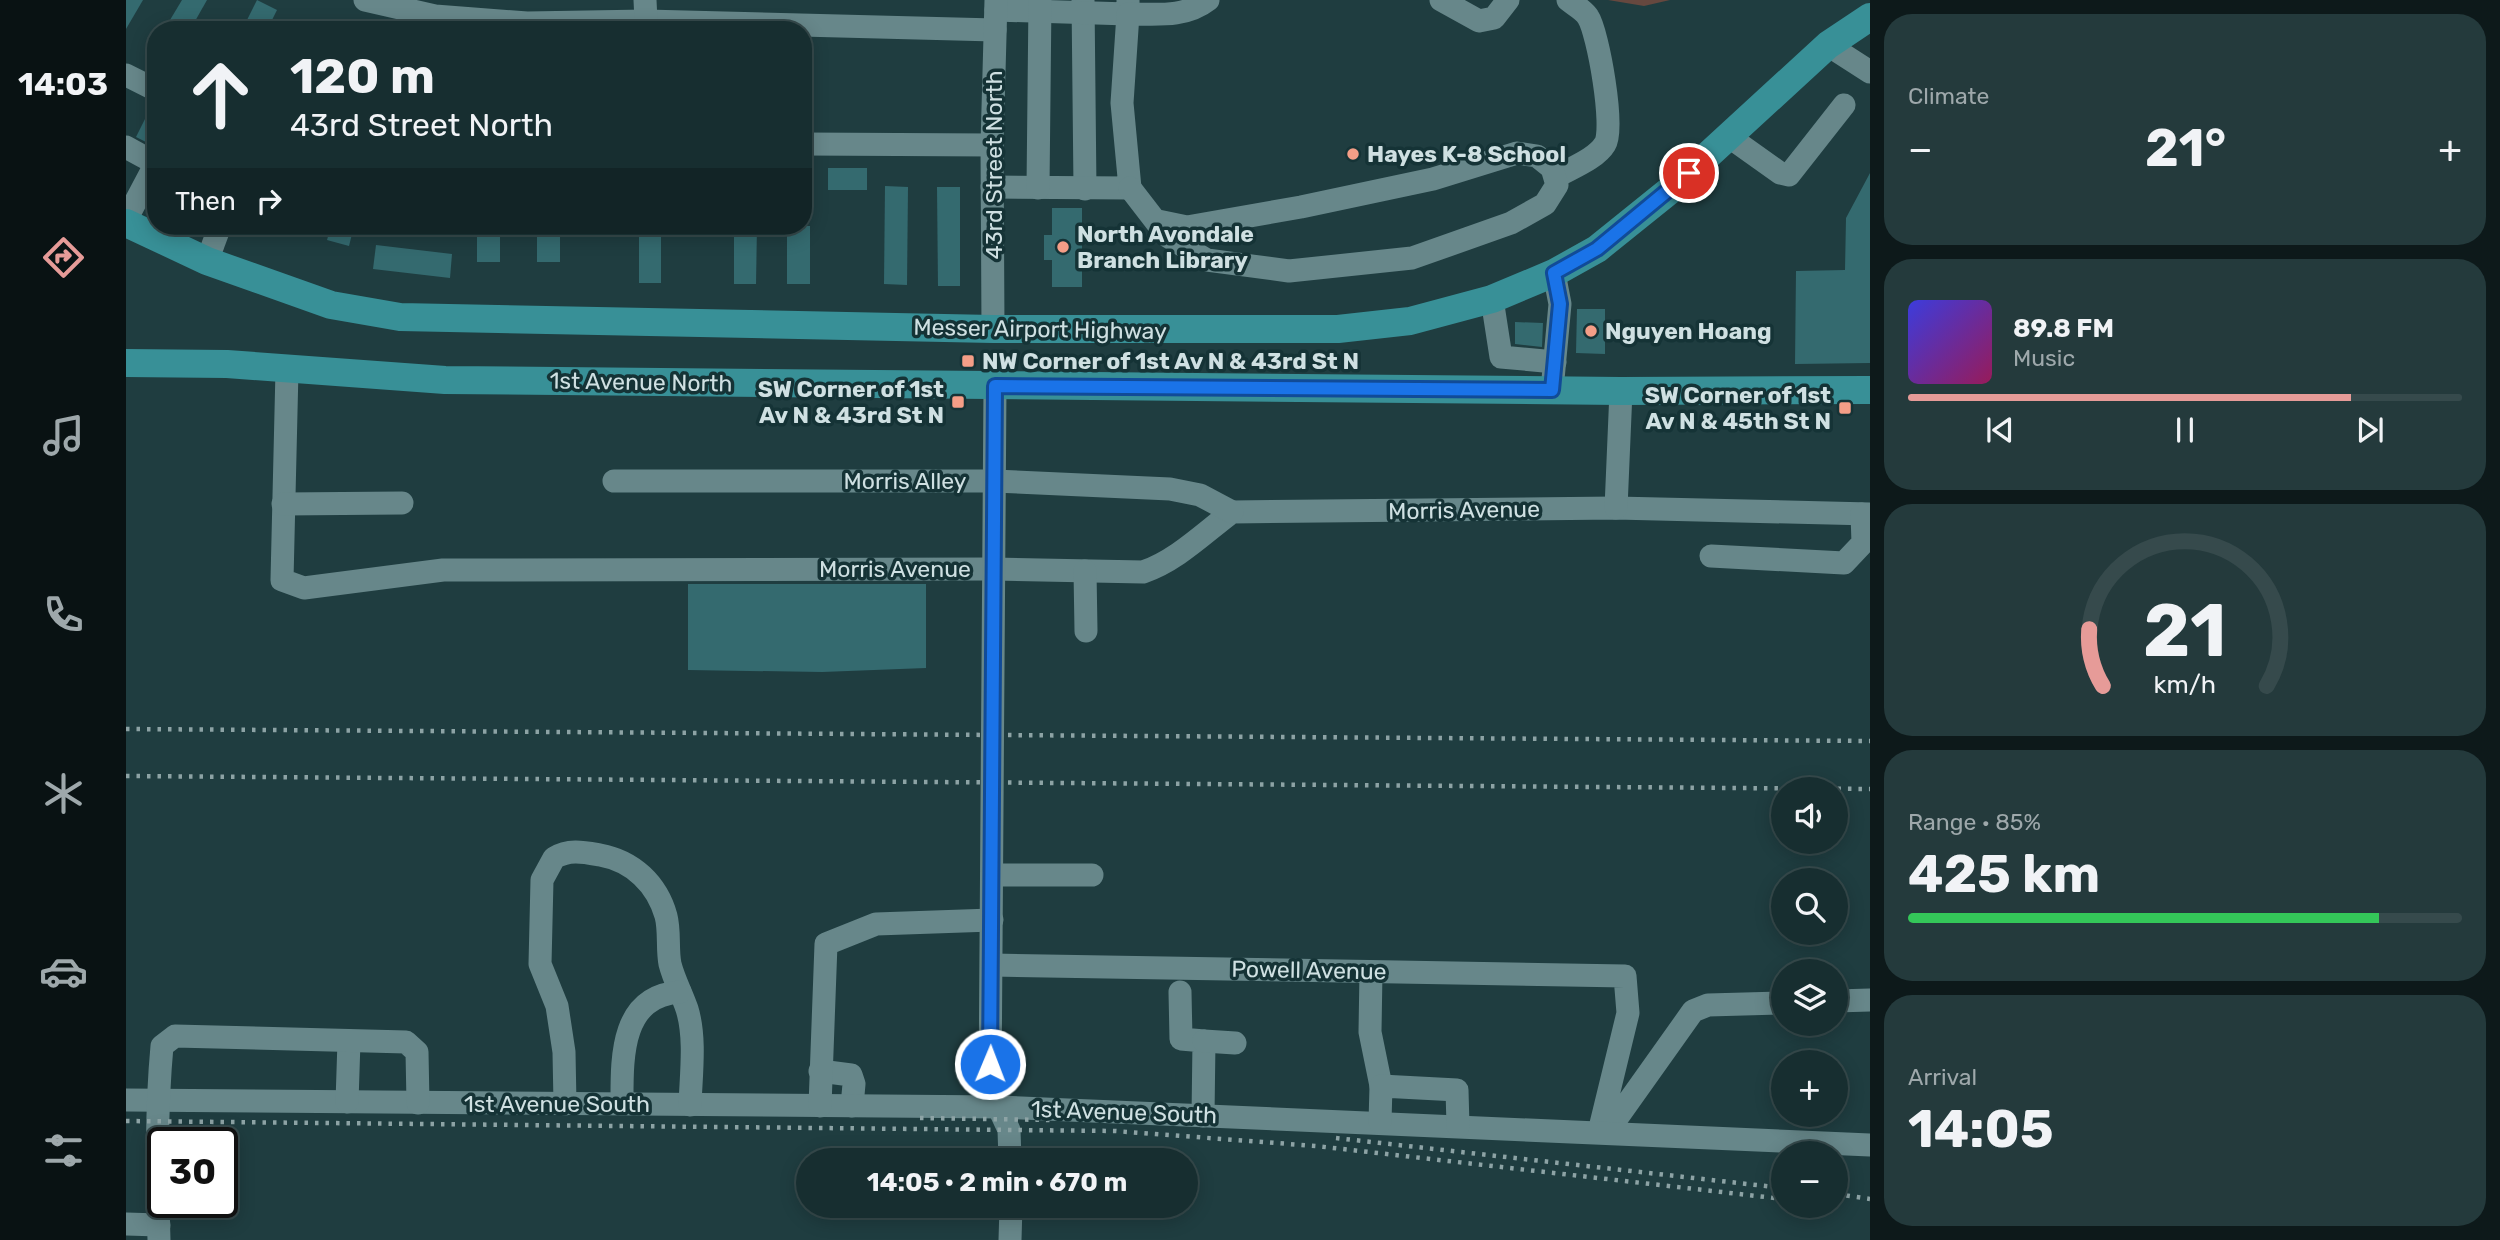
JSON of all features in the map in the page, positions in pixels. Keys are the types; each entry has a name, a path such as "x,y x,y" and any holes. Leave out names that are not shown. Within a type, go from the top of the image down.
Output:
{"main road":[{"name":"Messer Airport Highway","path":"154,235 207,261 331,305 400,317 993,329 1338,329 1410,321 1492,299 1554,273 1597,249 1669,191 1828,45 1870,16"},
{"name":"Messer Airport Highway","path":"126,221 147,231"},
{"name":"1st Avenue North","path":"126,363 227,364 445,380 1620,391 1870,390"}],"street":[{"path":"365,0 403,5 435,16 481,21"},
{"path":"564,21 645,10 996,13 1039,6 1128,7 1170,14 1196,9 1208,0"},
{"path":"1441,0 1479,22 1494,18 1508,0"},
{"path":"1556,177 1598,153 1607,143 1609,127 1606,91 1589,18 1567,0"},
{"path":"1038,188 1039,6"},
{"path":"1082,7 1085,189"},
{"path":"1128,7 1122,103 1129,188 1158,221 1167,236 1207,260 1289,271 1412,258 1511,223 1545,204 1557,185 1552,168 1536,156 1517,153 1433,179 1224,221 1187,227 1158,221"},
{"name":"43rd Street North","path":"993,329 992,145 996,13"},
{"path":"1828,45 1870,72"},
{"path":"126,75 147,86"},
{"path":"1728,136 1780,173 1789,175 1844,105"},
{"path":"812,144 992,145"},
{"path":"126,147 147,158"},
{"path":"126,221 147,180"},
{"path":"992,187 1129,188"},
{"path":"1222,262 1216,246 1224,221"},
{"path":"207,261 217,235"},
{"path":"1552,390 1560,304 1554,273"},
{"path":"1492,299 1501,357 1555,362"},
{"path":"286,370 284,504 402,503"},
{"path":"995,386 990,1088 1001,1107 1009,1130 1010,1148"},
{"path":"1616,508 1620,391"},
{"name":"Morris Alley","path":"614,481 995,481 1170,489 1200,495 1232,512"},
{"name":"Morris Avenue","path":"284,504 282,580 304,588 443,570 993,569 1143,572 1166,564 1183,547 1232,512 1616,508 1866,514"},
{"path":"1711,556 1844,563 1863,543 1866,514"},
{"path":"1085,571 1086,631"},
{"path":"565,1104 564,1052 557,1006 540,964 542,880 554,858 575,851 619,858 646,879 667,918 669,961 688,1011 691,1038 690,1105"},
{"path":"992,875 1092,876"},
{"path":"820,1106 826,944 876,923 992,920"},
{"name":"Powell Avenue","path":"992,965 1625,976 1628,1013 1600,1128 1607,1132"},
{"path":"1371,972 1370,1032 1381,1086 1380,1122"},
{"path":"622,1104 625,1044 637,1016 652,998 680,992"},
{"path":"1180,992 1181,1039 1235,1043"},
{"path":"1848,1001 1870,1000"},
{"path":"1607,1132 1693,1011 1708,1005 1771,1003"},
{"path":"126,1224 159,1233 157,1100 162,1046 175,1036 405,1042 417,1052 418,1103"},
{"path":"347,1102 349,1041"},
{"path":"1203,1116 1204,1041"},
{"path":"820,1071 851,1076 854,1083 852,1106"},
{"path":"1381,1086 1457,1090 1458,1126"},
{"name":"1st Avenue South","path":"126,1100 1001,1107 1870,1145"},
{"path":"1010,1240 1011,1218"}],"shaded area":[{"path":"1608,0 1670,0 1644,6"}],"building":[{"path":"126,0 143,0 126,29"},
{"path":"182,0 207,0 195,21 169,21"},
{"path":"257,0 277,10 272,21 246,21"},
{"path":"147,115 147,142 136,137"},
{"path":"828,168 867,168 867,190 828,190"},
{"path":"1870,173 1870,363 1795,364 1796,271 1845,270 1846,218"},
{"path":"885,186 908,187 907,285 884,284"},
{"path":"937,187 960,187 960,286 938,286"},
{"name":"North Avondale Branch Library","path":"1052,208 1082,208 1082,287 1052,287 1052,260 1044,260 1044,235 1052,235"},
{"path":"328,235 352,235 349,246 327,240"},
{"path":"477,235 500,235 500,262 477,262"},
{"path":"537,235 560,235 560,262 537,262"},
{"path":"639,235 661,235 661,283 639,283"},
{"path":"734,235 757,235 756,284 734,284"},
{"path":"787,235 810,235 810,284 787,284"},
{"path":"376,245 452,254 450,278 373,269"},
{"name":"Nguyen Hoang","path":"1577,309 1605,309 1605,354 1576,353"},
{"path":"1515,322 1543,323 1542,347 1515,344"},
{"path":"688,584 926,584 926,668 822,672 688,670"}],"railway":[{"path":"126,729 1870,741"},
{"path":"126,776 1870,789"},
{"path":"920,1118 1050,1120"},
{"path":"126,1121 1115,1131 1316,1146 1771,1198"},
{"path":"1336,1138 1771,1187"},
{"path":"1848,1196 1870,1199"}],"place":[{"name":"Hayes K-8 School","path":"1353,154"},
{"name":"North Avondale Branch Library","path":"1063,247"},
{"name":"Nguyen Hoang","path":"1591,331"},
{"name":"NW Corner of 1st Av N & 43rd St N","path":"968,361"},
{"name":"SW Corner of 1st Av N & 43rd St N","path":"958,402"},
{"name":"SW Corner of 1st Av N & 45th St N","path":"1845,408"}],"route":[{"path":"990,1064 995,386 1552,390 1560,304 1554,273 1597,249 1689,173"}]}
